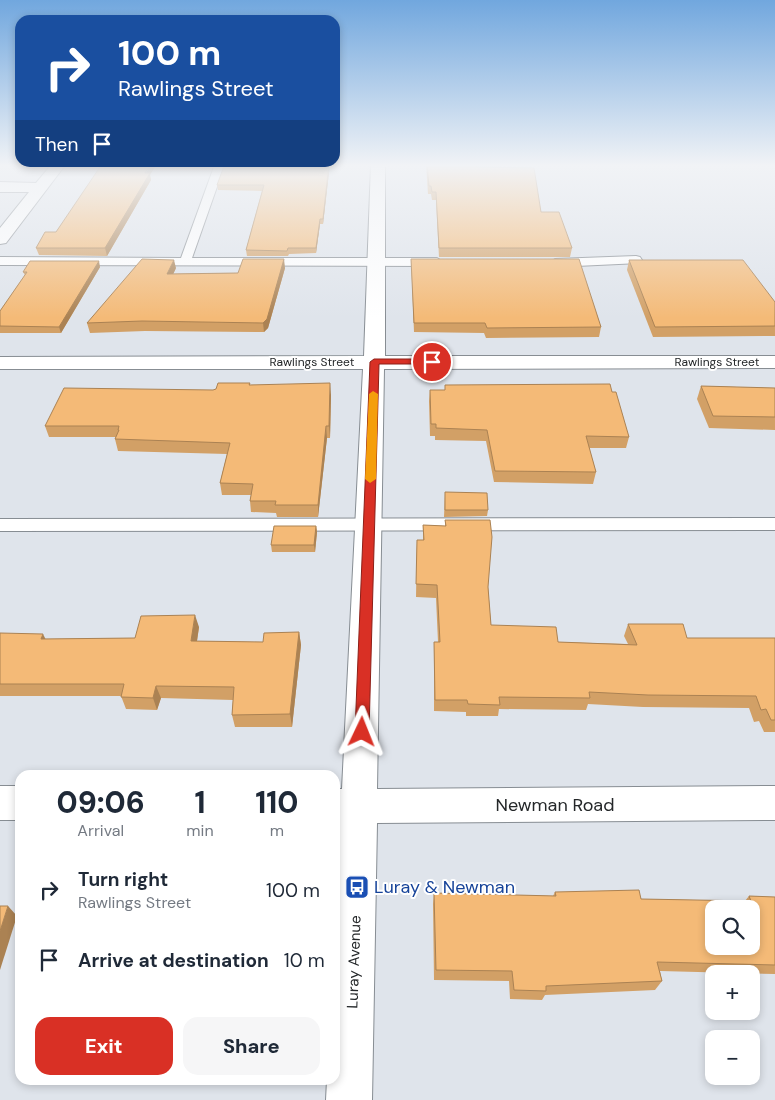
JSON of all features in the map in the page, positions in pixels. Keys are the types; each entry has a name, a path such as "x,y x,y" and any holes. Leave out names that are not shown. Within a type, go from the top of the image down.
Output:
{"street":[{"path":"0,239 19,215"},
{"name":"Luray Avenue","path":"350,1100 347,806 369,526 377,215"},
{"name":"Rawlings Street","path":"0,362 775,362"},
{"path":"0,803 15,803"},
{"name":"Newman Road","path":"347,806 775,803"}],"lane":[{"path":"184,262 201,215"},
{"path":"545,263 636,260"},
{"path":"0,261 446,262"},
{"path":"0,525 775,524"}],"building":[{"path":"67,215 125,215 105,248 36,248 45,232 56,232"},
{"path":"256,215 323,215 323,219 320,219 316,248 288,248 287,251 246,250"},
{"path":"437,215 560,215 572,248 439,248"},
{"path":"142,259 174,260 167,274 238,273 243,259 284,259 267,319 263,323 142,321 87,323"},
{"path":"411,259 579,259 601,327 487,328 485,323 414,323"},
{"path":"629,260 743,260 775,302 775,326 655,327"},
{"path":"30,261 99,261 59,327 0,326 0,311 27,272 23,272"},
{"path":"218,383 250,383 249,385 330,383 329,426 326,426 318,505 275,505 276,501 250,501 253,484 220,483 230,443 115,439 119,426 45,426 64,388 213,390 216,389"},
{"path":"610,384 612,392 616,392 629,437 586,436 596,472 495,471 487,430 436,428 436,424 431,424 430,390 445,390 445,385"},
{"path":"701,386 775,388 775,417 713,416"},
{"path":"445,492 487,493 488,510 445,510"},
{"path":"445,520 490,520 492,537 488,587 491,625 556,627 558,642 637,645 628,624 683,624 687,638 775,638 775,720 771,720 766,709 761,710 756,696 648,695 589,692 590,698 499,697 500,705 468,704 467,700 435,700 434,642 440,642 437,585 416,584 417,540 424,540 423,525 446,526"},
{"path":"274,526 316,526 314,545 271,545"},
{"path":"195,615 191,641 263,642 264,633 299,632 290,714 232,715 234,687 156,686 153,698 121,697 124,684 0,684 0,633 43,634 41,639 135,638 141,616"},
{"path":"639,890 641,899 705,900 705,955 760,955 760,900 751,900 749,896 775,897 775,965 657,962 662,981 546,986 546,991 514,990 512,971 436,970 434,893 556,896 555,892"},
{"path":"0,906 8,906 0,931"}],"slow traffic":[{"path":"370,479 373,394"}],"place":[{"name":"Luray & Newman","path":"357,887"}],"route":[{"path":"362,732 374,362 432,362"}]}
